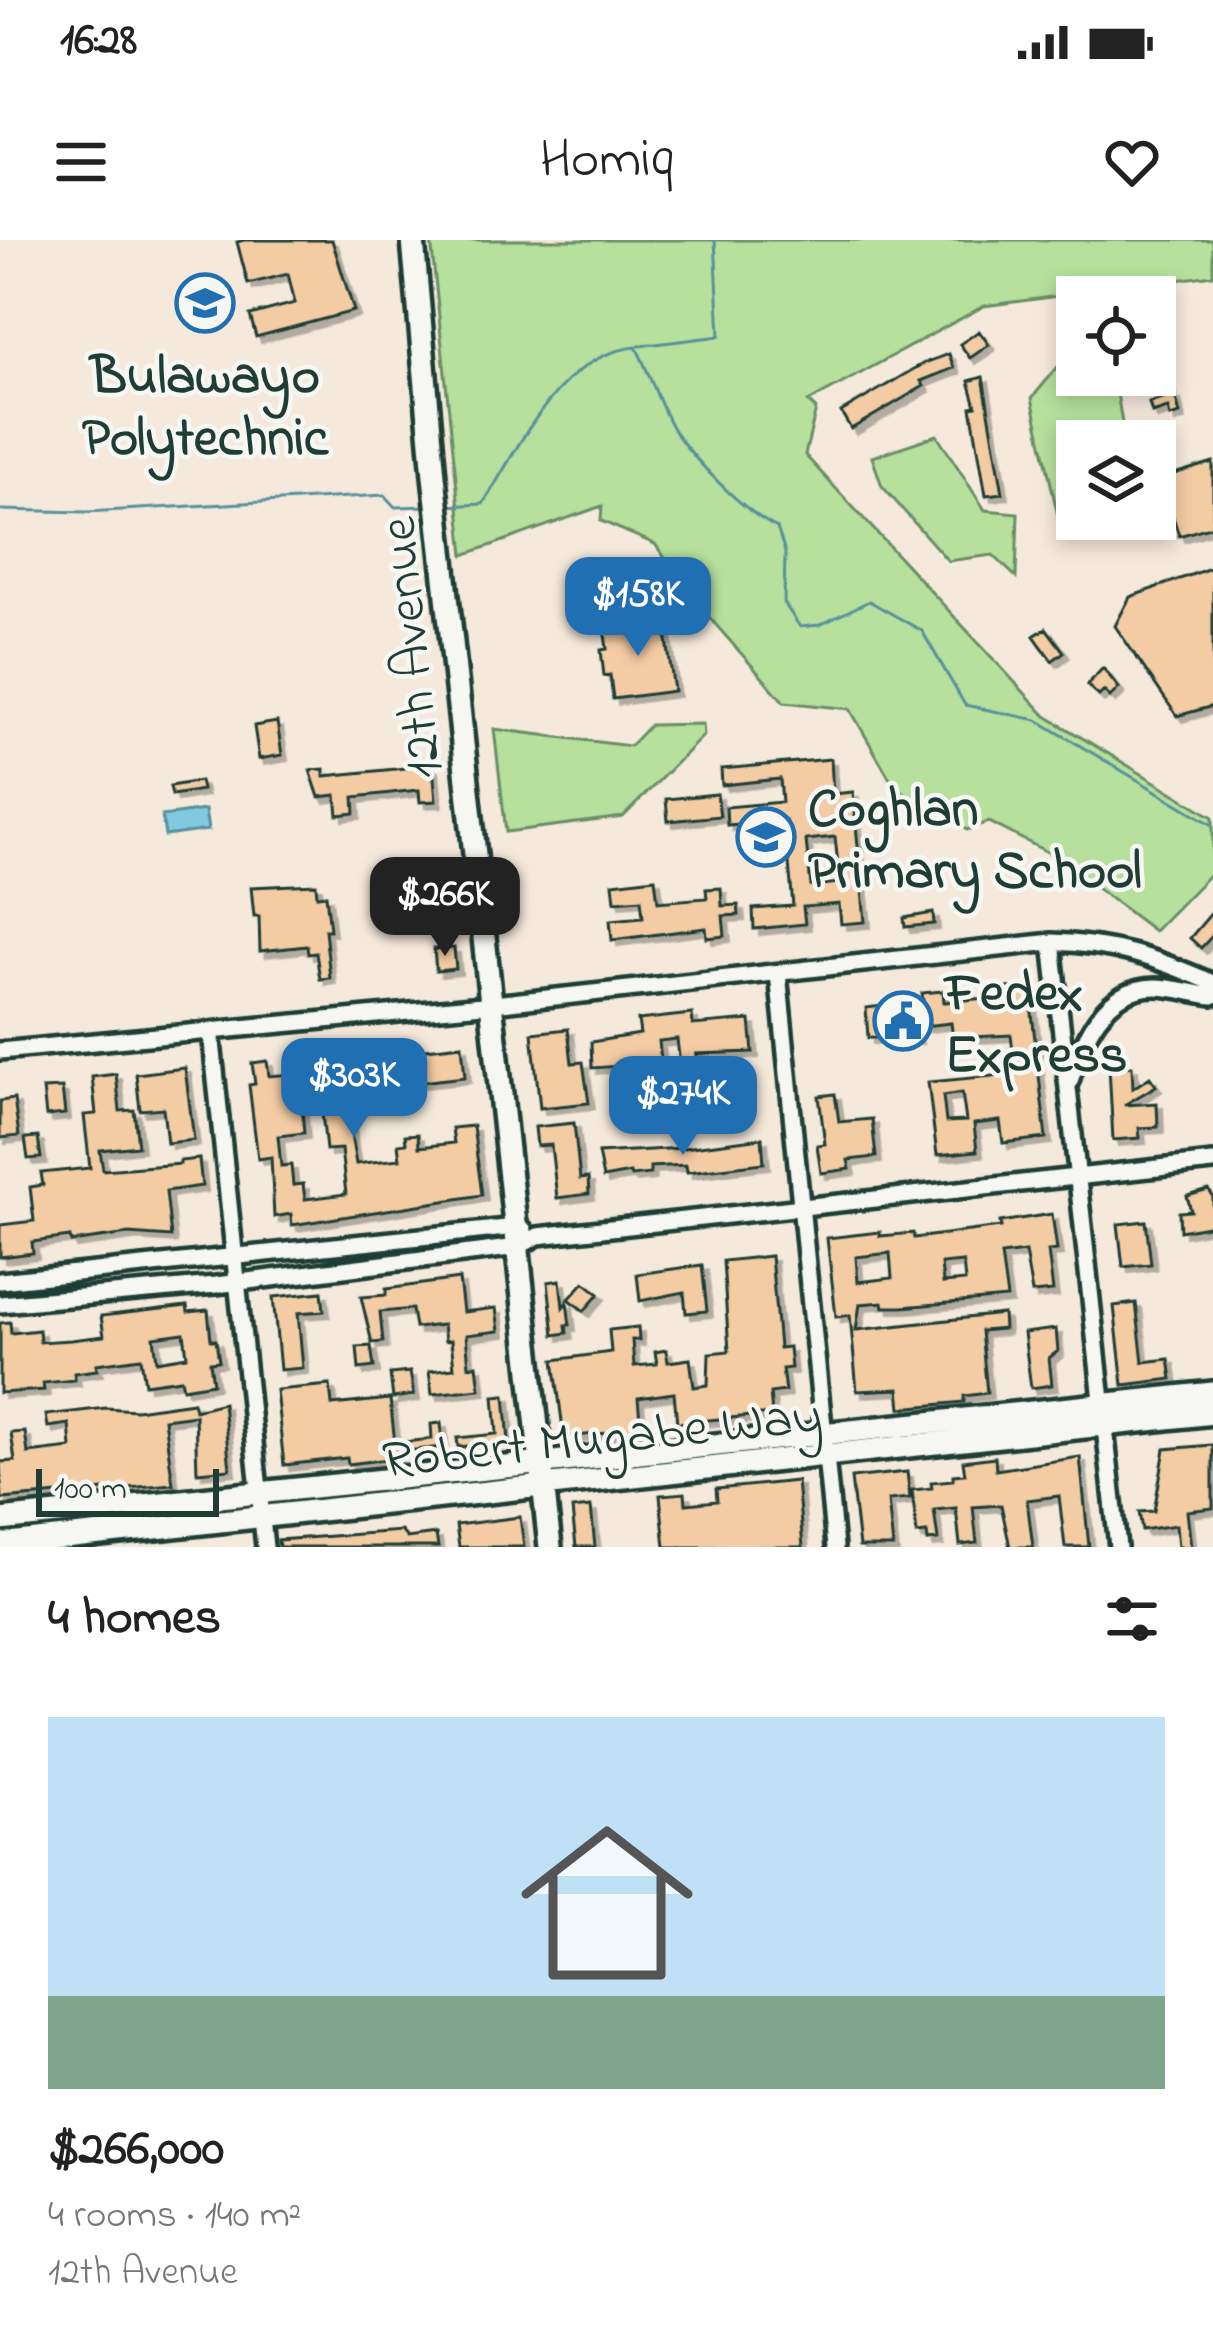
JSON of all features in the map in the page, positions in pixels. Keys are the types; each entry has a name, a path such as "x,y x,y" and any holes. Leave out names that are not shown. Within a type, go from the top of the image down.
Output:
{"main road":[{"name":"12th Avenue","path":"413,240 440,532 524,1237 550,1547"},
{"name":"Robert Mugabe Way","path":"1104,1415 1213,1393"},
{"name":"Robert Mugabe Way","path":"0,1520 541,1464 824,1444 1104,1415 1213,1413"},
{"name":"Robert Mugabe Way","path":"0,1545 543,1488 824,1444"}],"street":[{"path":"1052,942 1118,1547"},
{"path":"0,1051 494,1004 1052,942 1099,943 1141,953 1213,983"},
{"path":"778,973 835,1547"},
{"path":"1068,1089 1083,1039 1102,1012 1126,994 1161,987 1213,996"},
{"path":"211,1032 265,1547"},
{"path":"0,1281 800,1210 1213,1162"},
{"path":"0,1304 237,1282 524,1237"}],"green space":[{"path":"431,240 1213,240 1213,275 1176,280 1176,276 1056,276 1056,296 984,306 808,402 816,409 805,455 1046,716 1213,817 1213,871 1154,931 1053,855 989,822 967,830 894,786 850,709 784,702 701,608 655,544 601,521 602,506 464,555"},
{"path":"1056,369 1056,396 1118,396 1122,420 1056,420 1056,507 1032,398"},
{"path":"937,435 985,510 1018,513 1016,577 993,555 948,561 882,486 872,457"},
{"path":"703,724 704,735 623,817 506,832 494,729 630,746 650,725"}],"water":[{"path":"205,810 208,830 165,836 162,816"}],"building":[{"path":"332,240 354,311 256,337 250,315 295,303 288,274 248,284 237,242"},
{"path":"979,331 989,345 970,358 960,344"},
{"path":"949,354 954,368 921,381 924,386 851,429 841,412 924,363"},
{"path":"983,377 1003,493 986,495 969,381"},
{"path":"1175,396 1180,414 1170,417 1168,408 1152,413 1149,403"},
{"path":"1213,462 1213,526 1179,536 1176,473"},
{"path":"1213,567 1213,706 1177,716 1115,626 1130,597"},
{"path":"664,618 674,691 613,699 610,675 604,676 604,627"},
{"path":"1046,628 1064,652 1052,661 1034,636"},
{"path":"1103,668 1119,688 1110,697 1104,691 1099,696 1087,685"},
{"path":"277,722 282,755 259,759 254,726"},
{"path":"831,759 833,794 853,792 865,922 841,924 839,904 803,907 805,924 754,929 753,909 793,906 785,820 727,825 726,807 782,802 780,779 722,785 721,769","holes":["835,837 840,883 811,886 806,840"]},
{"path":"433,767 436,801 420,802 419,790 354,797 355,813 338,815 336,795 319,797 310,770 324,769 324,776"},
{"path":"200,781 202,790 172,795 170,786"},
{"path":"717,794 720,816 668,821 666,799"},
{"path":"655,878 658,902 707,898 706,889 721,888 722,906 738,905 739,915 723,916 725,936 707,938 706,928 612,940 610,920 643,917 641,899 615,901 613,883"},
{"path":"316,884 317,896 326,895 330,930 325,930 330,978 320,979 316,953 308,954 307,946 260,951 259,916 254,916 251,887"},
{"path":"1213,911 1213,935 1201,948 1190,938"},
{"path":"933,913 934,924 905,927 904,918"},
{"path":"454,948 456,969 436,971 434,949"},
{"path":"1029,986 1046,1138 1003,1143 1000,1121 974,1124 977,1151 937,1155 928,1082 1016,1074 1011,1035 953,1038 951,1023 915,1027 917,1038 868,1038 866,1008 923,1001 922,993 943,991 944,1002 1007,996 1006,988","holes":["962,1093 966,1121 946,1122 943,1096"]},
{"path":"692,1014 693,1025 750,1020 753,1052 696,1054 700,1090 683,1092 677,1039 659,1041 664,1093 647,1095 644,1070 621,1073 620,1066 592,1068 591,1042 640,1034 638,1020"},
{"path":"568,1029 572,1063 583,1062 589,1103 540,1108 532,1033"},
{"path":"462,1045 465,1077 420,1082 419,1073 346,1083 352,1141 356,1164 400,1159 398,1144 406,1143 405,1135 418,1134 419,1147 454,1143 452,1128 473,1126 482,1195 292,1225 291,1214 274,1217 271,1157 258,1159 249,1085 255,1084 252,1063 267,1061 269,1076 304,1073 302,1057 354,1052 354,1057","holes":["319,1085 326,1150 341,1149 346,1194 305,1199 303,1184 293,1185 291,1165 281,1166 278,1136 304,1133 300,1087"]},
{"path":"1132,1066 1133,1088 1150,1077 1156,1086 1124,1105 1157,1103 1158,1127 1139,1128 1140,1138 1113,1140 1109,1067"},
{"path":"185,1068 194,1140 167,1143 163,1108 140,1110 136,1074"},
{"path":"116,1074 120,1111 134,1110 138,1146 100,1150 103,1170 199,1159 202,1186 166,1191 171,1237 128,1234 71,1242 70,1237 32,1242 33,1253 0,1257 0,1225 34,1221 30,1187 43,1185 41,1173 90,1168 84,1115 96,1114 92,1077"},
{"path":"62,1088 65,1114 46,1116 43,1089"},
{"path":"835,1094 839,1122 872,1119 876,1157 848,1160 850,1169 821,1173 817,1145 825,1144 819,1096"},
{"path":"14,1099 19,1136 0,1138 0,1101"},
{"path":"574,1123 580,1179 588,1178 589,1194 557,1198 551,1145 537,1146 535,1127"},
{"path":"38,1137 41,1158 28,1159 25,1138"},
{"path":"762,1138 764,1163 687,1172 686,1165 650,1167 650,1174 603,1178 598,1153 684,1148"},
{"path":"1209,1190 1213,1225 1180,1231 1179,1212 1191,1211 1187,1196"},
{"path":"1052,1214 1057,1250 1048,1251 1053,1291 1032,1293 1025,1252 1001,1255 1007,1298 902,1307 884,1307 883,1302 860,1304 856,1330 1003,1314 1004,1329 981,1331 987,1393 964,1396 964,1402 901,1408 899,1389 857,1391 850,1315 836,1317 827,1238 880,1232 880,1236 913,1233 914,1238 1001,1227 1000,1222","holes":["890,1253 892,1278 858,1282 856,1257","963,1262 965,1281 943,1283 941,1264"]},
{"path":"1146,1221 1151,1264 1123,1267 1118,1224"},
{"path":"771,1256 779,1348 789,1347 791,1368 782,1369 785,1391 770,1393 772,1414 677,1423 674,1393 638,1398 641,1430 564,1437 554,1360 611,1352 609,1330 638,1327 639,1340 632,1340 634,1366 657,1364 655,1352 666,1350 668,1362 690,1359 694,1387 708,1385 709,1353 729,1351 723,1261"},
{"path":"702,1265 707,1311 686,1313 684,1292 640,1301 637,1274"},
{"path":"459,1279 463,1312 496,1308 499,1331 466,1335 469,1366 477,1365 480,1389 432,1394 429,1371 454,1368 451,1340 445,1341 443,1325 415,1328 412,1309 380,1312 383,1342 372,1343 361,1297"},
{"path":"560,1280 570,1325 566,1325 567,1333 554,1335 548,1282"},
{"path":"584,1282 599,1294 584,1311 569,1299"},
{"path":"322,1292 324,1311 298,1313 303,1368 280,1370 273,1297"},
{"path":"1136,1303 1143,1362 1169,1359 1172,1379 1123,1385 1114,1306"},
{"path":"187,1306 188,1312 208,1310 219,1361 210,1362 213,1383 183,1388 181,1379 145,1384 141,1358 96,1364 97,1370 74,1373 75,1380 43,1383 44,1390 0,1393 0,1323 10,1322 11,1333 39,1330 40,1342 71,1340 104,1336 101,1316","holes":["184,1333 187,1356 157,1361 154,1337"]},
{"path":"1056,1329 1058,1351 1049,1358 1052,1385 1031,1388 1024,1333"},
{"path":"371,1346 374,1367 359,1369 357,1347"},
{"path":"410,1372 414,1395 393,1398 390,1374"},
{"path":"330,1385 332,1405 390,1399 395,1443 432,1439 431,1424 441,1423 443,1447 348,1464 347,1458 284,1465 276,1390"},
{"path":"505,1395 509,1442 458,1447 457,1438 497,1434 494,1396"},
{"path":"193,1402 195,1410 223,1403 230,1469 197,1472 195,1415 164,1419 173,1484 2,1499 0,1462 15,1461 11,1433 25,1432 28,1453 71,1448 69,1424 48,1427 46,1415"},
{"path":"1213,1445 1213,1508 1187,1511 1191,1547 1178,1547 1176,1525 1142,1530 1139,1512 1154,1511 1165,1449"},
{"path":"995,1457 996,1470 1080,1457 1089,1547 1065,1547 1059,1496 1027,1500 1033,1547 1010,1547 1001,1505 973,1507 977,1543 960,1545 956,1508 934,1510 938,1540 928,1541 927,1533 917,1534 912,1490 932,1488 931,1482 965,1474 963,1461"},
{"path":"907,1472 910,1498 888,1500 893,1547 859,1547 851,1478"},
{"path":"797,1481 803,1547 665,1547 660,1495 685,1493 686,1504 717,1501 716,1489"},
{"path":"591,1507 595,1547 576,1547 572,1509"},
{"path":"520,1517 524,1547 459,1547 456,1525"},
{"path":"401,1531 407,1538 436,1534 438,1547 279,1547 278,1540"}],"waterway":[{"path":"639,346 720,336 715,240"},
{"path":"445,506 483,504 544,406 563,385 609,354 636,347 670,424 685,445 736,499 777,528 785,552 784,603 800,627 820,625 869,601 922,631 965,705 1037,720 1213,825"},
{"path":"0,510 87,512 384,495 395,507 429,506"}],"place":[{"name":"Bulawayo Polytechnic","path":"205,303"},
{"name":"Coghlan Primary School","path":"766,837"},
{"name":"Fedex Express","path":"903,1021"}]}
